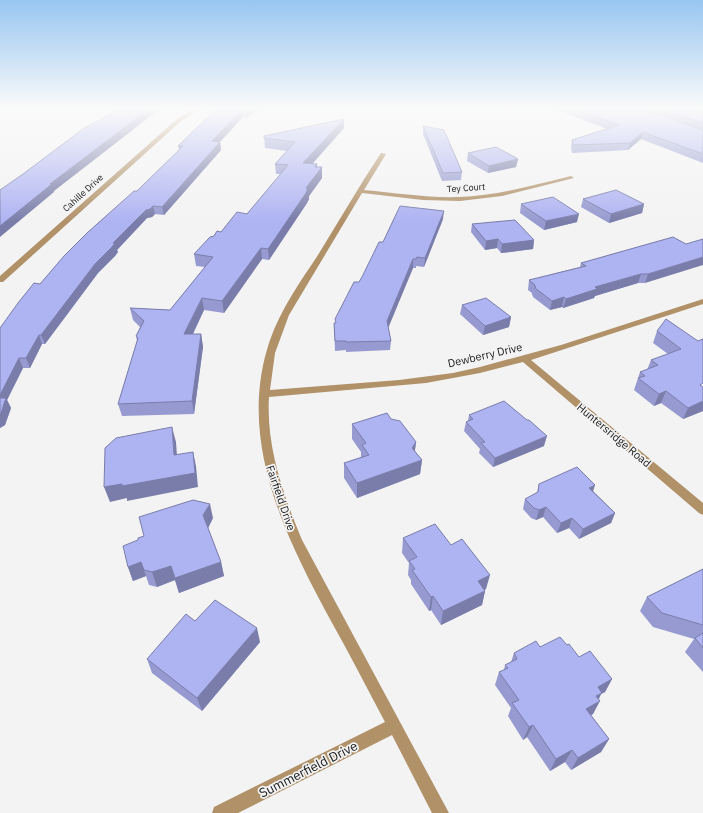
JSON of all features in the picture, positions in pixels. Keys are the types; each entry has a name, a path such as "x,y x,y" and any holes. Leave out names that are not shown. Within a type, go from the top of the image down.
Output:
{"street":[{"name":"Cahille Drive","path":"2,277 150,146"},
{"name":"Fairfield Drive","path":"383,154 288,309 278,331 268,359 263,394 263,426 266,455 272,482 299,548 441,813"},
{"name":"Tey Court","path":"360,191 425,199 460,199 500,194 571,178"},
{"name":"Dewberry Drive","path":"263,394 420,381 479,371 525,359 703,301"},
{"name":"Huntersridge Road","path":"525,359 703,510"},
{"name":"Summerfield Drive","path":"220,813 395,725"}],"building":[{"path":"60,146 100,146 50,184 52,184 0,226 0,190"},
{"path":"178,146 216,146 162,207 153,206 146,210 113,243 115,243 95,264 41,335 39,335 26,358 19,358 0,395 0,328 34,283 40,284 64,256 87,233 134,191 137,191 183,146"},
{"path":"291,146 319,146 303,163 317,164 315,167 322,167 306,188 308,188 306,193 268,249 261,248 222,301 202,298 184,334 201,334 192,401 118,404 138,338 136,336 144,321 130,308 170,310 213,257 194,254 210,237 214,236 217,231 221,232 237,212 247,214 288,165 275,164"},
{"path":"431,146 451,146 462,172 443,173"},
{"path":"681,146 703,146 703,154"},
{"path":"496,147 518,159 489,166 468,153"},
{"path":"616,190 644,204 611,214 583,199"},
{"path":"553,197 579,214 546,221 521,204"},
{"path":"400,206 444,211 425,258 417,257 416,259 413,259 387,321 391,341 335,341 335,319 354,282 359,282 379,242 383,242"},
{"path":"515,220 534,240 502,244 498,239 486,241 472,224"},
{"path":"673,237 686,244 703,239 703,257 648,274 641,274 595,287 597,289 566,299 564,297 552,301 535,288 535,285 529,280 586,266 581,263"},
{"path":"486,298 511,317 485,326 462,305"},
{"path":"666,319 698,341 703,339 703,383 700,385 703,387 703,401 688,408 666,391 659,394 638,378 645,376 640,372 658,365 651,360 681,349 657,331"},
{"path":"0,398 6,398 0,416"},
{"path":"504,401 547,436 495,458 481,443 485,442 466,422 473,419 469,415"},
{"path":"387,413 391,419 400,421 416,442 412,448 422,460 357,483 344,463 369,455 362,445 366,443 352,424"},
{"path":"172,427 174,455 193,452 195,473 122,486 122,484 104,487 105,448 116,438"},
{"path":"577,467 595,485 589,488 615,513 583,529 572,518 561,523 546,507 539,510 534,508 525,499 538,492 539,484"},
{"path":"193,500 210,504 203,515 221,562 175,578 171,566 152,572 144,570 141,562 128,567 123,546 144,536 139,517"},
{"path":"435,524 451,545 462,539 490,575 478,581 485,591 443,611 412,570 415,569 409,561 417,557 403,538"},
{"path":"703,569 703,625 662,613 647,597"},
{"path":"215,600 257,628 197,698 147,659 186,614 195,621"},
{"path":"703,633 703,648 695,638"},
{"path":"560,637 567,645 569,644 579,657 590,651 612,679 598,687 602,693 596,696 600,701 586,709 609,739 578,758 572,750 556,759 533,725 529,727 512,703 519,700 499,672 508,668 505,665 517,659 514,653 536,641 540,647"}]}
